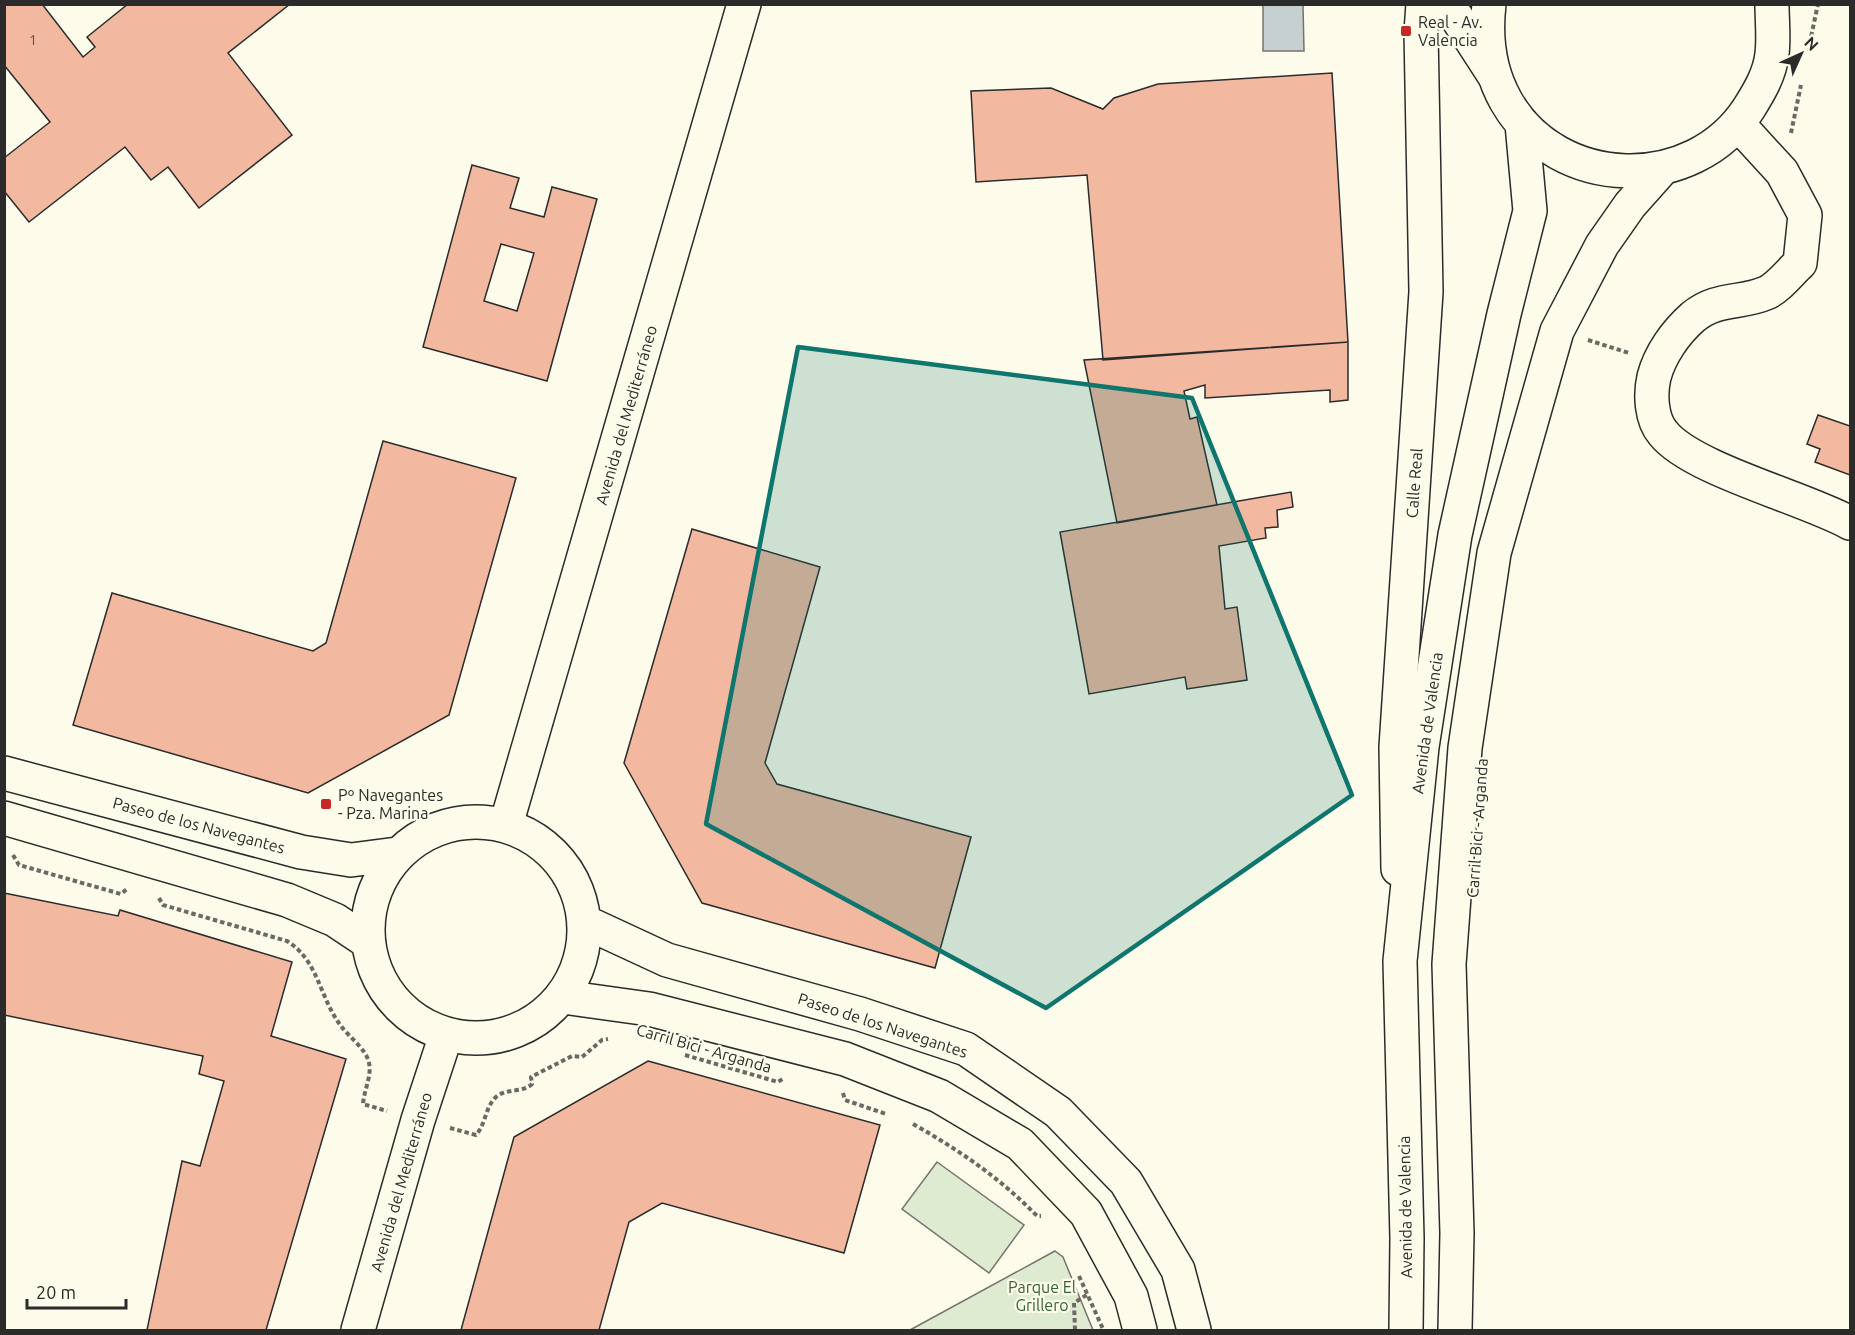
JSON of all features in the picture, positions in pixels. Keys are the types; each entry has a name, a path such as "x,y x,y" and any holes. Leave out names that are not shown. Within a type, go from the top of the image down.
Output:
{"main road":[{"name":"Avenida del Mediterráneo","path":"506,825 744,4"},
{"name":"Calle Real","path":"1400,961 1396,747 1426,292 1421,32 1423,4"},
{"path":"1448,4 1494,75 1506,101 1522,124 1563,156 1611,172 1662,169 1704,153 1738,124 1762,87 1772,55 1772,4"},
{"path":"1489,4 1486,34 1494,75"},
{"name":"Avenida de Valencia","path":"1406,1330 1407,1227 1400,961 1422,747 1455,535 1504,314 1530,212 1522,124"},
{"path":"1738,124 1782,172 1805,215 1800,263 1766,293 1719,302 1694,316 1676,335 1658,363 1651,388 1653,412 1662,433 1689,454 1833,513 1851,523"},
{"path":"1455,1330 1457,1233 1449,964 1465,748 1494,552 1557,331 1602,245 1630,205 1662,169"},
{"name":"Paseo de los Navegantes","path":"4,773 301,852 351,860 397,854"},
{"path":"4,818 287,900 335,920 368,942"},
{"path":"476,821 506,825 536,839 561,861 578,890 585,922 584,949 576,974 563,997 539,1019 510,1034 478,1039 446,1035 417,1022 393,1000 376,973 368,942 369,910 379,880 397,854 420,836 447,825 476,821"},
{"name":"Paseo de los Navegantes","path":"585,922 667,960 860,1014 966,1049 1059,1112 1126,1182 1178,1270 1194,1330"},
{"path":"563,997 649,1010 845,1059 939,1096 1020,1144 1086,1213 1131,1296 1140,1330"},
{"name":"Avenida del Mediterráneo","path":"358,1330 418,1120 446,1035"}],"path":[{"path":"4,852 13,854 19,865 121,894 128,888 138,892"},
{"name":"Carril Bici - Arganda","path":"149,895 159,898 163,905 287,941 308,957 329,1008 369,1060 370,1073 364,1088 363,1104 476,1135 481,1130 490,1103 498,1095 527,1088 532,1084 531,1077 572,1056 582,1057 602,1040 613,1038"},
{"name":"Carril Bici - Arganda","path":"679,1054 778,1082 787,1076"},
{"path":"842,1090 845,1100 894,1117"},
{"path":"904,1121 978,1164 1004,1184 1036,1216 1050,1216"},
{"path":"1078,1273 1103,1330"},
{"path":"1075,1330 1074,1303 1120,1275"}],"highlighted area":[{"path":"798,347 1192,398 1352,795 1046,1008 706,824"}],"green space":[{"path":"937,1162 1024,1225 989,1273 902,1209"},
{"name":"Parque El Grillero","path":"1055,1251 1063,1257 1093,1330 910,1330"}],"shaded area":[{"path":"1263,5 1303,5 1304,51 1263,51"}],"building":[{"path":"4,4 42,4 83,57 95,47 87,37 128,4 290,4 228,53 292,135 199,208 168,167 151,180 125,147 29,222 4,191 4,158 50,122 4,65"},
{"path":"1332,73 1348,342 1103,360 1087,175 976,182 971,91 1051,88 1103,109 1114,98 1158,84"},
{"path":"472,165 519,178 510,208 544,217 552,187 597,199 547,381 423,347","holes":["501,244 534,253 517,311 484,301"]},
{"path":"1348,342 1348,400 1330,402 1330,390 1205,398 1205,385 1184,391 1190,419 1197,417 1217,505 1117,523 1084,360"},
{"path":"1818,415 1850,426 1850,475 1815,462 1820,449 1807,444"},
{"path":"383,441 516,478 449,715 308,793 73,725 112,593 313,651 326,643"},
{"path":"1291,492 1293,507 1277,510 1278,527 1265,528 1266,538 1219,546 1225,609 1237,607 1247,680 1187,689 1185,677 1089,694 1060,532"},
{"path":"692,529 820,567 765,763 777,784 971,837 935,968 702,903 624,763"},
{"path":"4,893 118,916 120,910 292,962 271,1036 346,1059 266,1330 147,1330 182,1161 200,1166 224,1081 199,1074 203,1056 4,1015"},
{"path":"648,1061 880,1125 844,1253 662,1203 629,1222 599,1330 461,1330 514,1137"}],"place":[{"name":"Real - Av. Valencia","path":"1406,31"},
{"name":"Pº Navegantes - Pza. Marina","path":"326,804"}]}
